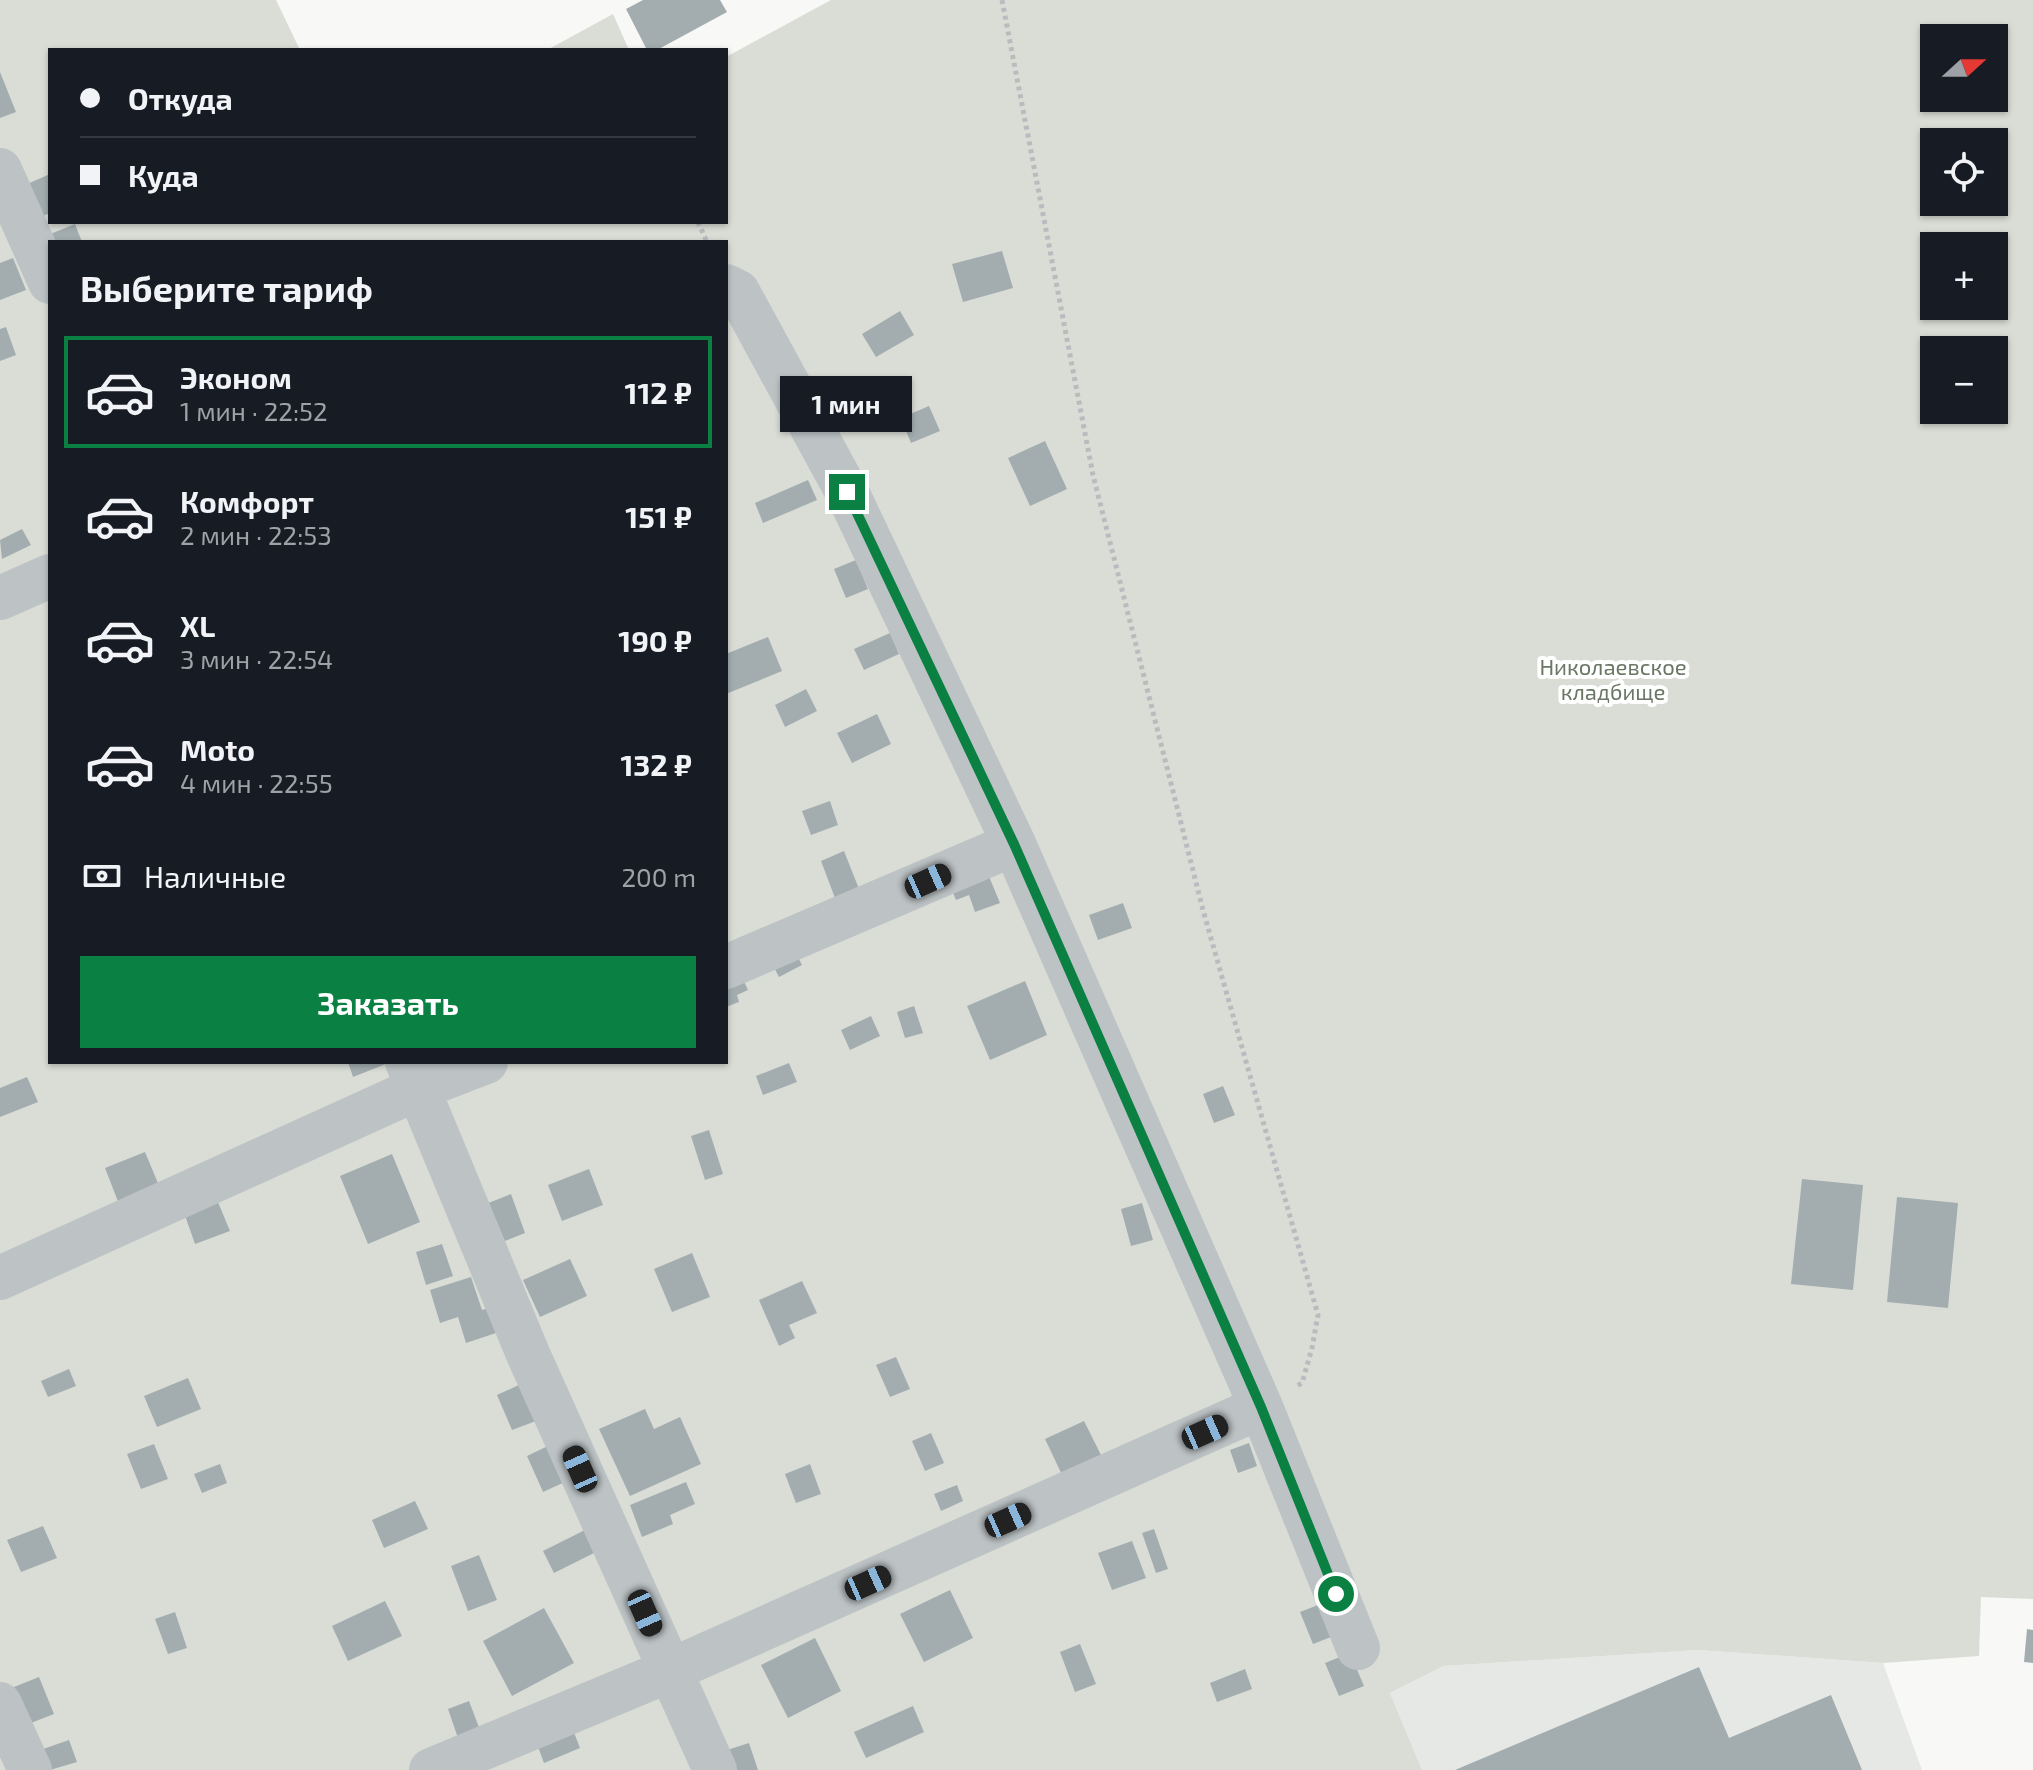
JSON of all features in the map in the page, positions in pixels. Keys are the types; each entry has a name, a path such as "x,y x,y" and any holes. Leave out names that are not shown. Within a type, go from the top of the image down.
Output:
{"lane":[{"path":"0,170 48,278"},
{"path":"728,287 738,292 847,492 1014,844 1261,1407 1358,1648"},
{"path":"0,598 48,577"},
{"path":"728,966 1014,844"},
{"path":"0,1278 413,1075 475,1064"},
{"path":"413,1075 528,1354 715,1770"},
{"path":"431,1770 671,1670 1261,1407"},
{"path":"0,1704 30,1770"}],"path":[{"path":"1002,0 1093,475 1203,910 1318,1315 1302,1383 1261,1407"}],"shaded area":[{"path":"1698,1650 1883,1663 1922,1770 1422,1770 1390,1693 1444,1666"}],"green space":[{"name":"Николаевское кладбище","path":"0,0 276,0 299,48 48,48 48,224 728,224 728,56 831,0 2033,0 2033,1599 1981,1597 1979,1656 1883,1663 1698,1650 1444,1666 1390,1693 1422,1770 0,1770"},
{"path":"613,14 628,48 551,48"}],"building":[{"path":"643,0 720,0 727,12 661,48 646,48 626,9"},
{"path":"0,72 16,112 0,118"},
{"path":"48,175 48,214 39,218 25,185"},
{"path":"75,224 81,240 48,241 43,237"},
{"path":"1002,251 1013,288 963,302 952,264"},
{"path":"13,258 26,290 0,300 0,263"},
{"path":"900,311 914,335 876,357 862,334"},
{"path":"6,327 16,355 0,361 0,329"},
{"path":"929,406 940,431 911,443 901,418"},
{"path":"1045,441 1067,489 1030,506 1008,458"},
{"path":"808,480 817,500 763,523 755,503"},
{"path":"22,529 31,545 2,559 0,540"},
{"path":"856,560 868,589 846,598 834,569"},
{"path":"890,633 899,654 864,670 854,649"},
{"path":"768,637 782,671 728,693 728,653"},
{"path":"806,689 817,711 785,727 775,705"},
{"path":"877,714 891,744 852,763 837,733"},
{"path":"830,801 838,825 811,835 802,811"},
{"path":"844,851 859,889 835,898 821,861"},
{"path":"988,874 1000,903 975,912 969,895 956,900 951,888"},
{"path":"1123,903 1132,928 1098,940 1089,915"},
{"path":"794,949 802,965 779,977 771,962"},
{"path":"740,973 748,990 737,995 739,1002 728,1006 728,978"},
{"path":"1025,981 1047,1035 990,1060 967,1006"},
{"path":"914,1006 923,1033 905,1038 897,1012"},
{"path":"871,1016 880,1036 850,1050 841,1030"},
{"path":"789,1063 797,1082 763,1095 756,1076"},
{"path":"349,1064 386,1064 353,1077"},
{"path":"27,1077 38,1102 0,1117 0,1088"},
{"path":"1223,1086 1235,1115 1214,1123 1203,1094"},
{"path":"709,1130 723,1174 705,1180 691,1136"},
{"path":"145,1152 160,1188 119,1204 105,1168"},
{"path":"392,1154 420,1222 368,1244 340,1176"},
{"path":"589,1169 603,1205 562,1221 548,1185"},
{"path":"1802,1179 1863,1185 1853,1290 1791,1284"},
{"path":"511,1194 525,1233 492,1246 478,1207"},
{"path":"215,1195 230,1231 195,1244 182,1207"},
{"path":"1897,1197 1958,1203 1948,1308 1887,1302"},
{"path":"1142,1203 1153,1240 1131,1246 1121,1209"},
{"path":"442,1244 453,1276 426,1285 416,1252"},
{"path":"692,1253 710,1297 672,1312 654,1269"},
{"path":"570,1259 587,1296 540,1317 523,1280"},
{"path":"471,1277 482,1310 491,1307 499,1332 466,1343 458,1317 440,1323 430,1290"},
{"path":"802,1281 817,1313 789,1325 795,1338 779,1346 759,1300"},
{"path":"896,1357 910,1389 890,1397 876,1365"},
{"path":"69,1369 76,1386 48,1397 41,1381"},
{"path":"188,1378 201,1409 157,1427 144,1396"},
{"path":"521,1384 536,1421 512,1430 497,1395"},
{"path":"645,1409 654,1429 680,1417 701,1464 630,1496 599,1429"},
{"path":"1084,1421 1105,1463 1065,1481 1045,1439"},
{"path":"931,1433 944,1463 925,1471 912,1441"},
{"path":"1249,1443 1257,1466 1238,1473 1230,1450"},
{"path":"154,1444 168,1479 141,1489 127,1454"},
{"path":"550,1445 567,1481 543,1492 527,1456"},
{"path":"220,1464 227,1483 202,1493 194,1474"},
{"path":"810,1464 821,1494 796,1503 785,1474"},
{"path":"686,1482 695,1504 670,1515 673,1524 642,1537 630,1505"},
{"path":"957,1485 963,1501 941,1511 934,1494"},
{"path":"415,1501 428,1529 384,1548 372,1520"},
{"path":"43,1526 57,1558 21,1572 7,1540"},
{"path":"589,1528 600,1550 554,1573 543,1551"},
{"path":"1154,1529 1168,1569 1156,1573 1142,1533"},
{"path":"1132,1541 1146,1578 1112,1590 1098,1553"},
{"path":"479,1555 497,1600 468,1611 451,1566"},
{"path":"950,1590 973,1638 924,1662 900,1614"},
{"path":"385,1601 402,1636 348,1661 332,1626"},
{"path":"1318,1605 1331,1637 1313,1644 1300,1612"},
{"path":"544,1608 574,1663 512,1696 483,1641"},
{"path":"175,1612 187,1648 168,1654 155,1619"},
{"path":"2027,1629 2033,1630 2033,1663 2024,1662"},
{"path":"815,1638 841,1691 788,1718 761,1665"},
{"path":"1080,1644 1096,1684 1075,1692 1060,1652"},
{"path":"1350,1653 1364,1686 1339,1696 1325,1663"},
{"path":"1699,1667 1729,1738 1831,1695 1862,1770 1455,1770"},
{"path":"1245,1669 1252,1689 1217,1702 1210,1683"},
{"path":"39,1677 54,1714 18,1728 4,1691"},
{"path":"469,1701 480,1730 458,1738 448,1709"},
{"path":"913,1706 924,1732 866,1758 854,1732"},
{"path":"573,1730 580,1748 544,1763 537,1744"},
{"path":"69,1740 77,1762 50,1770 43,1749"},
{"path":"749,1743 758,1770 733,1770 727,1750"}],"route":[{"path":"847,492 1014,844 1261,1407 1336,1594"}]}
